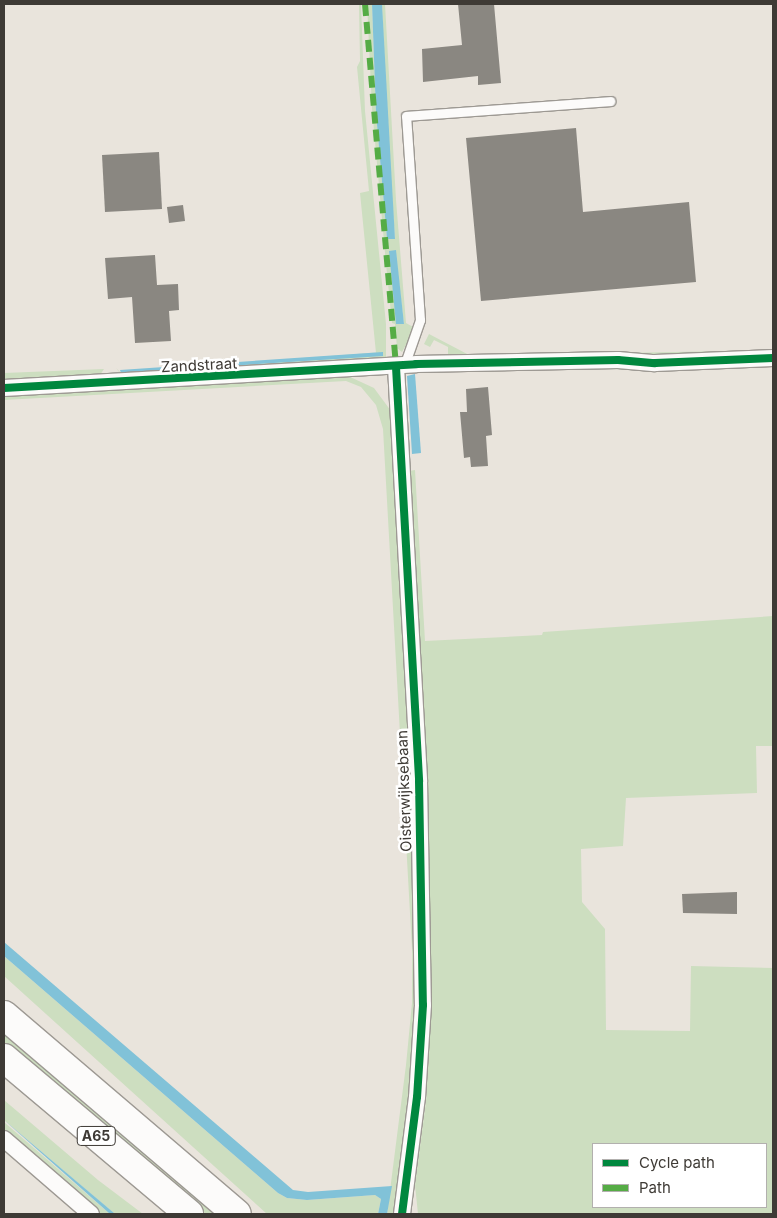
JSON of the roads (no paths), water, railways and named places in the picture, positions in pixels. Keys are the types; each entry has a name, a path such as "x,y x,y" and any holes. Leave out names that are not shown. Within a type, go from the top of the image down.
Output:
{"highway":[{"name":"A65","path":"4,1014 237,1214"},
{"name":"A65","path":"4,1058 189,1214"}],"street":[{"name":"Zandstraat","path":"4,388 400,366 773,358"},
{"name":"Oisterwijksebaan","path":"400,366 419,781 423,1005 416,1097 402,1214"},
{"path":"4,1139 91,1214"}],"lane":[{"path":"400,366 420,320 406,116 610,101"}],"water":[{"path":"372,4 382,4 395,239 387,239 376,113"},
{"path":"396,250 404,324 396,324 389,251"},
{"path":"383,352 383,356 121,373 120,370"},
{"path":"415,374 421,453 412,454 407,376"},
{"path":"4,942 293,1190 308,1192 392,1186 387,1214 378,1214 381,1199 375,1195 307,1200 287,1198 278,1193 4,956"},
{"path":"4,1120 114,1213 115,1214 110,1214"}]}
